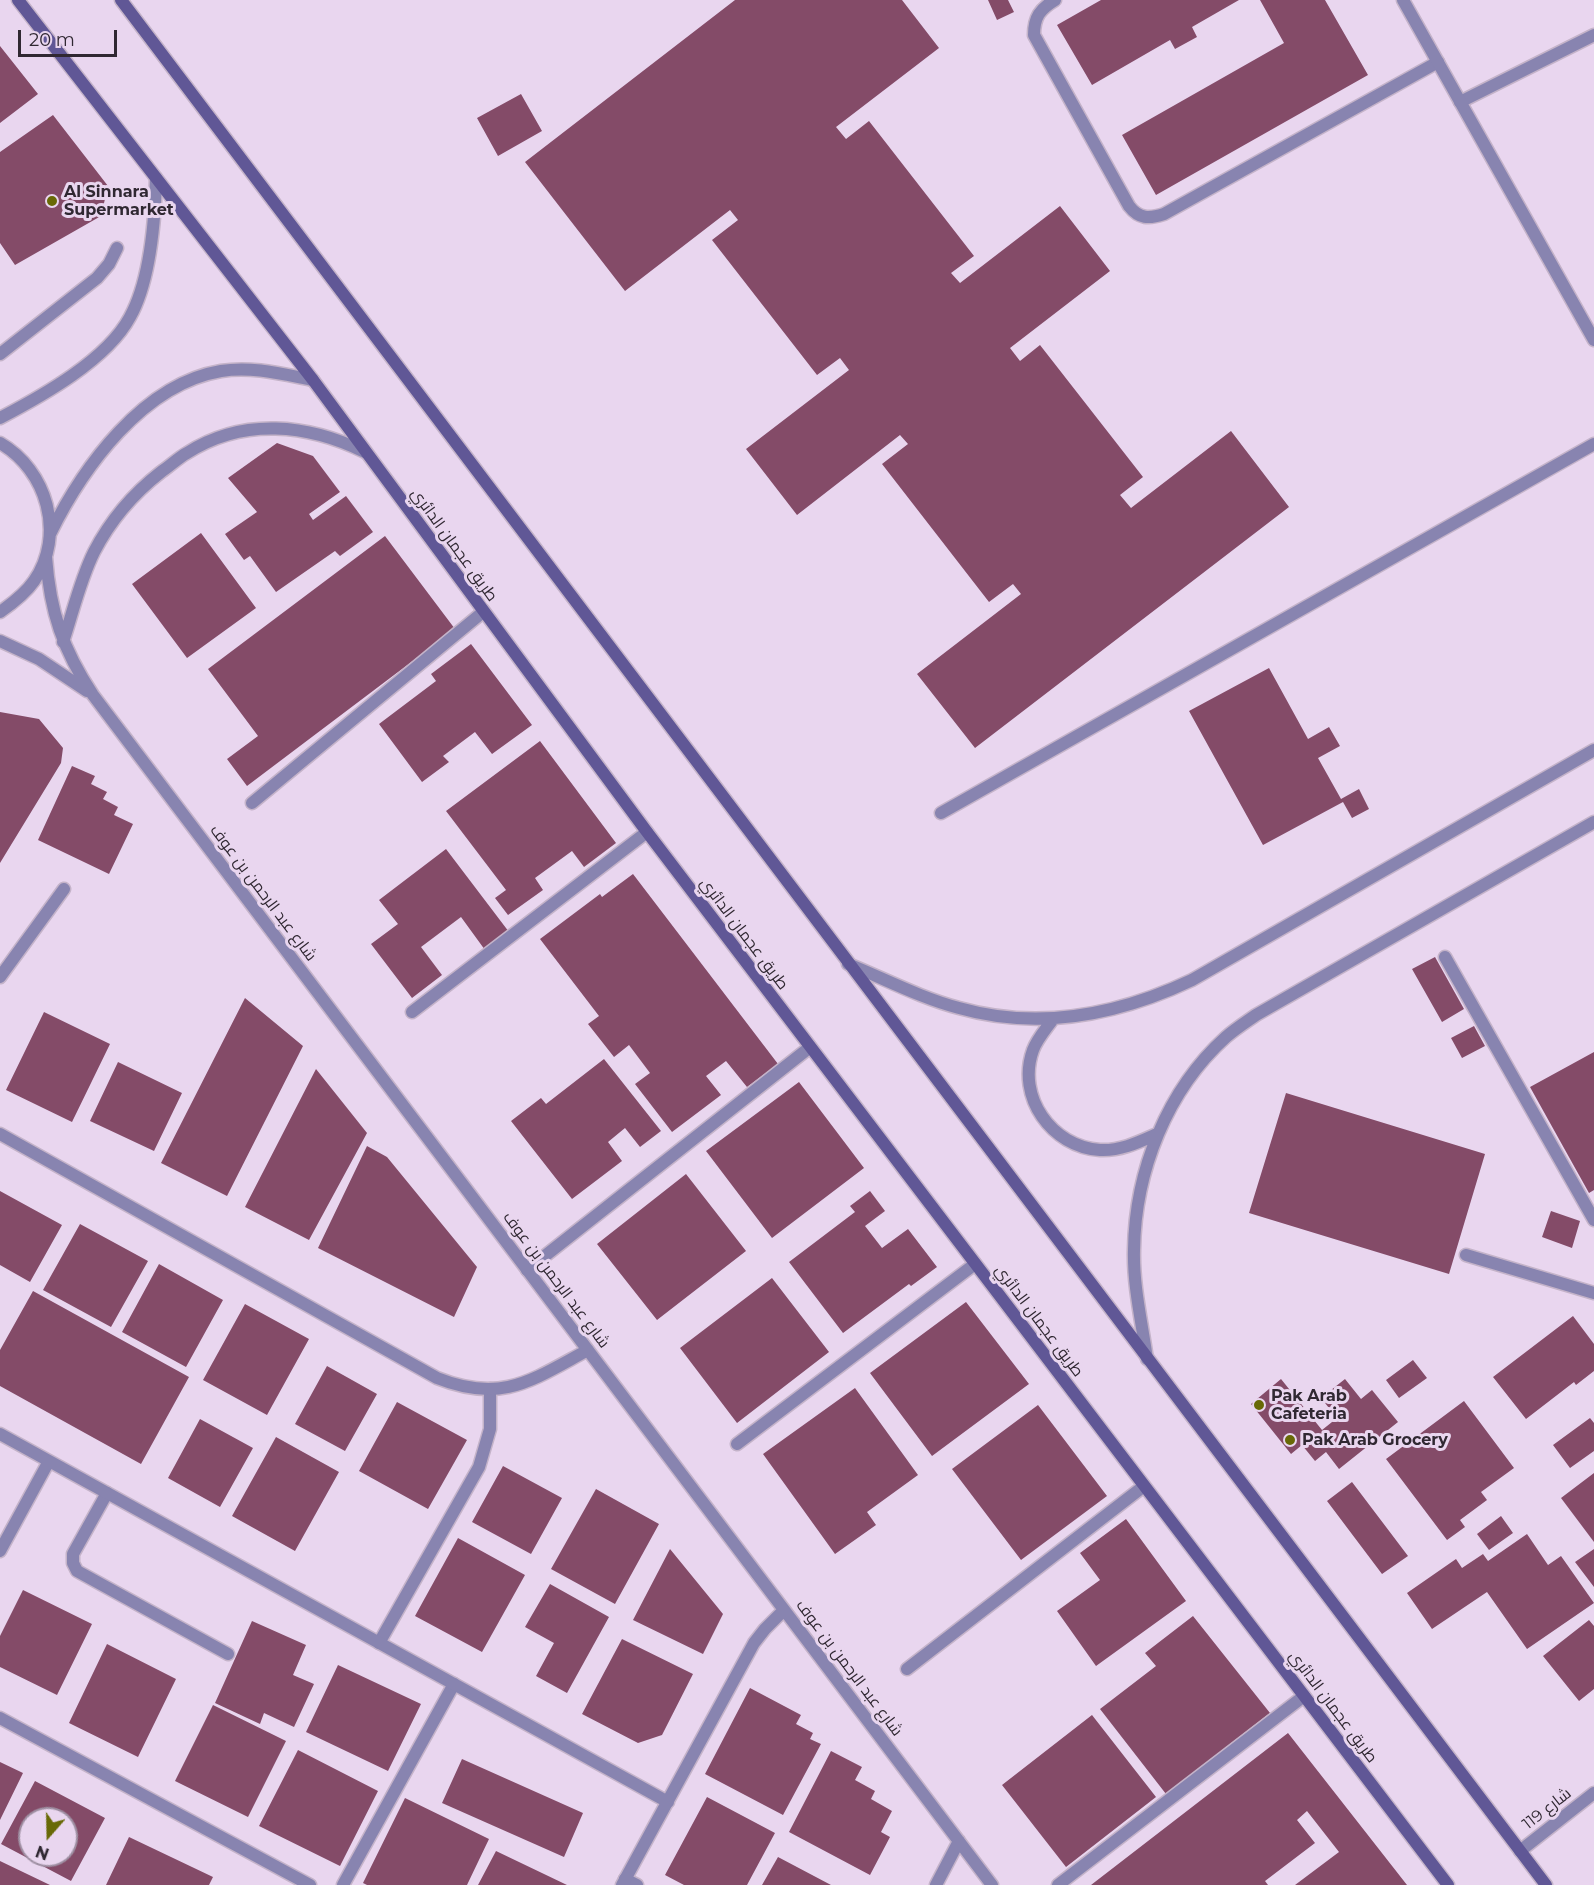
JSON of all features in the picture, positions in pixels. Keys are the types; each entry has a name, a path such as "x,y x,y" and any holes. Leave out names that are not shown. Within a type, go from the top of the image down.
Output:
{"main road":[{"name":"طريق عجمان الدائري","path":"18,0 312,380 809,1048 1448,1885"},
{"path":"121,0 1546,1885"}],"street":[{"path":"1055,0 1038,13 1034,24 1034,35 1129,206 1135,214 1144,218 1164,214 1438,62"},
{"path":"1403,0 1594,340"},
{"path":"1460,102 1594,35"},
{"path":"0,418 52,389 78,370 117,336 130,318 138,299 151,242 156,177"},
{"path":"0,354 97,278 109,264 117,248"},
{"path":"50,534 82,476 103,449 143,411 174,388 198,377 221,371 245,369 312,380"},
{"path":"63,642 83,579 110,525 149,481 187,452 239,431 267,428 293,428 318,433 342,440 365,452"},
{"path":"0,443 11,449 28,466 41,487 48,510 50,534 46,557 35,581 18,600 0,612"},
{"path":"942,813 1594,444"},
{"name":"شارع عبد الرحمن بن عوف","path":"46,557 48,586 63,642 76,670 93,695 992,1885"},
{"path":"252,803 483,612"},
{"name":"شارع عبد الرحمن بن عوف","path":"0,641 39,659 93,695"},
{"path":"848,964 960,1009 1022,1019 1084,1016 1140,1002 1192,980 1594,750"},
{"path":"1147,1359 1136,1281 1134,1232 1140,1192 1157,1134 1187,1082 1206,1058 1227,1037 1256,1015 1594,822"},
{"path":"412,1012 647,832"},
{"path":"0,977 64,889"},
{"path":"1445,957 1594,1220"},
{"path":"1053,1019 1034,1049 1029,1066 1029,1083 1034,1101 1042,1117 1053,1130 1084,1148 1102,1150 1119,1149 1157,1134"},
{"path":"527,1270 809,1048"},
{"path":"0,1134 437,1378 472,1389 508,1388 527,1383 588,1350"},
{"path":"1466,1255 1594,1293"},
{"path":"737,1444 975,1264"},
{"path":"379,1642 479,1467 490,1429 490,1389"},
{"path":"0,1434 668,1802"},
{"path":"0,1551 49,1461"},
{"path":"907,1669 1144,1486"},
{"path":"107,1493 73,1554 73,1563 77,1571 228,1654"},
{"path":"628,1883 668,1802 754,1643 784,1610"},
{"path":"343,1885 454,1684"},
{"path":"1058,1885 1304,1696"},
{"path":"0,1718 310,1885"},
{"name":"شارع 119","path":"1520,1851 1594,1793"},
{"path":"936,1885 959,1841"}],"building":[{"path":"735,0 902,0 939,48 836,127 846,139 869,121 974,256 951,273 960,283 1060,206 1110,271 1010,348 1020,361 1040,345 1143,477 1120,495 1131,508 1231,431 1289,507 975,748 917,674 1021,594 1013,584 989,602 882,464 908,444 900,435 797,515 746,449 849,370 840,358 817,375 712,240 738,220 730,210 625,291 525,162"},
{"path":"988,0 1008,0 1014,12 997,20"},
{"path":"1101,0 1239,0 1192,27 1197,37 1175,49 1170,40 1092,85 1057,25"},
{"path":"1260,0 1325,0 1368,75 1156,195 1122,135 1284,43"},
{"path":"0,46 38,94 0,123"},
{"path":"521,94 542,131 498,156 477,118"},
{"name":"Al Sinnara Supermarket","path":"53,115 108,186 101,216 15,265 0,243 0,152"},
{"path":"277,443 313,456 340,492 309,514 313,520 346,496 373,532 340,556 335,551 276,592 250,556 244,560 225,534 257,512 228,478"},
{"path":"201,533 256,608 187,658 132,584"},
{"path":"385,536 455,629 247,786 227,759 258,736 208,669"},
{"path":"471,644 532,725 492,754 475,732 443,756 449,762 422,782 379,724 436,681 431,674"},
{"path":"1269,668 1308,739 1329,727 1340,746 1318,758 1341,799 1359,789 1369,809 1352,818 1343,802 1263,845 1189,711"},
{"path":"0,712 39,719 63,748 61,763 0,863"},
{"path":"540,741 616,843 584,867 572,851 535,878 543,890 508,915 495,898 506,890 446,811"},
{"path":"72,766 95,776 91,784 107,792 103,799 118,807 114,815 133,824 109,874 38,840"},
{"path":"446,849 509,932 485,950 461,917 421,947 442,975 412,998 371,944 398,924 379,900"},
{"path":"633,874 778,1064 747,1087 726,1061 706,1076 721,1095 672,1132 635,1084 650,1073 629,1045 614,1057 588,1024 599,1016 540,939 600,894 602,897"},
{"path":"1435,957 1464,1009 1442,1022 1412,969"},
{"path":"245,998 303,1046 227,1196 161,1163"},
{"path":"44,1012 110,1044 72,1122 6,1090"},
{"path":"1474,1026 1485,1046 1462,1058 1451,1038"},
{"path":"1594,1052 1594,1190 1589,1193 1530,1087"},
{"path":"604,1059 661,1131 640,1147 625,1128 608,1142 622,1161 572,1199 511,1121 541,1098 546,1104"},
{"path":"118,1062 182,1093 154,1151 90,1121"},
{"path":"316,1069 367,1133 309,1240 245,1207"},
{"path":"799,1082 864,1168 772,1238 706,1151"},
{"path":"1286,1093 1485,1154 1449,1274 1249,1213"},
{"path":"367,1146 387,1157 477,1267 454,1317 318,1248"},
{"path":"686,1174 746,1251 657,1320 597,1244"},
{"path":"0,1191 62,1225 30,1282 0,1265"},
{"path":"870,1191 885,1211 865,1226 882,1248 908,1229 937,1267 911,1286 909,1284 843,1333 789,1262 855,1212 850,1206"},
{"path":"1551,1211 1580,1221 1572,1248 1542,1237"},
{"path":"80,1224 148,1261 111,1327 43,1290"},
{"path":"159,1264 223,1300 186,1367 122,1332"},
{"path":"772,1278 829,1352 737,1423 680,1348"},
{"path":"33,1291 189,1377 141,1464 0,1386 0,1350"},
{"path":"966,1302 1029,1384 932,1456 870,1373"},
{"path":"245,1304 309,1339 267,1415 203,1380"},
{"path":"1573,1316 1594,1344 1594,1371 1576,1385 1574,1382 1526,1419 1493,1377"},
{"path":"1413,1360 1427,1378 1399,1398 1386,1380"},
{"path":"327,1366 377,1394 345,1451 295,1424"},
{"path":"1281,1379 1322,1430 1337,1418 1321,1398 1345,1379 1361,1399 1372,1390 1398,1422 1339,1469 1326,1452 1315,1461 1302,1445 1291,1454 1251,1404"},
{"path":"855,1388 918,1475 867,1512 876,1525 835,1554 763,1454"},
{"path":"1464,1401 1514,1468 1481,1492 1487,1500 1460,1520 1465,1527 1447,1540 1386,1459"},
{"path":"397,1402 467,1440 428,1509 359,1471"},
{"path":"1038,1405 1107,1496 1021,1560 952,1469"},
{"path":"1590,1418 1594,1423 1594,1451 1570,1468 1553,1445"},
{"path":"200,1419 253,1448 220,1507 168,1478"},
{"path":"276,1437 339,1472 295,1551 232,1516"},
{"path":"503,1466 562,1498 531,1554 472,1522"},
{"path":"1594,1473 1594,1542 1561,1498"},
{"path":"1352,1482 1408,1556 1382,1574 1327,1501"},
{"path":"596,1489 659,1524 615,1604 551,1569"},
{"path":"1501,1516 1513,1533 1489,1550 1477,1534"},
{"path":"1126,1519 1186,1601 1096,1666 1057,1611 1100,1580 1080,1553"},
{"path":"1527,1534 1548,1565 1561,1556 1594,1603 1527,1649 1487,1592 1432,1629 1407,1593 1456,1559 1462,1568 1483,1554 1488,1561"},
{"path":"458,1538 525,1575 482,1652 415,1616"},
{"path":"670,1549 723,1614 703,1654 633,1620"},
{"path":"1594,1549 1594,1587 1575,1562"},
{"path":"550,1584 609,1617 567,1693 536,1676 554,1643 525,1627"},
{"path":"23,1590 92,1624 57,1695 0,1667 0,1636"},
{"path":"1193,1616 1270,1713 1166,1794 1100,1709 1156,1666 1145,1653"},
{"path":"1589,1620 1594,1626 1594,1689 1579,1701 1543,1656"},
{"path":"252,1621 306,1645 293,1675 314,1684 294,1727 264,1713 260,1724 215,1703"},
{"path":"622,1639 693,1674 662,1735 638,1743 582,1714"},
{"path":"107,1644 176,1679 138,1757 69,1723"},
{"path":"338,1665 421,1704 388,1771 306,1732"},
{"path":"750,1688 801,1715 796,1724 813,1733 810,1739 821,1744 783,1815 705,1774"},
{"path":"213,1705 286,1741 248,1817 175,1781"},
{"path":"1092,1715 1156,1797 1066,1867 1002,1785"},
{"path":"1288,1733 1407,1885 1295,1885 1339,1852 1307,1811 1297,1820 1315,1843 1265,1881 1268,1885 1091,1885"},
{"path":"298,1750 378,1791 340,1866 259,1826"},
{"path":"831,1751 862,1767 855,1780 875,1791 871,1799 892,1811 881,1832 890,1837 870,1875 789,1832"},
{"path":"462,1759 583,1813 564,1857 442,1803"},
{"path":"0,1762 23,1773 0,1820"},
{"path":"35,1781 105,1818 71,1881 45,1867 78,1867 78,1807 21,1807"},
{"path":"707,1797 775,1833 747,1885 684,1885 665,1875"},
{"path":"405,1798 489,1839 467,1885 367,1885 363,1883"},
{"path":"18,1812 18,1853 1,1844"},
{"path":"129,1837 213,1877 209,1885 106,1885"},
{"path":"496,1851 567,1885 478,1885"},
{"path":"778,1857 831,1885 762,1885"},
{"path":"0,1861 50,1885 0,1885"}],"place":[{"name":"Al Sinnara Supermarket","path":"52,201"},
{"name":"Pak Arab Cafeteria","path":"1259,1405"},
{"name":"Pak Arab Grocery","path":"1290,1440"}]}
